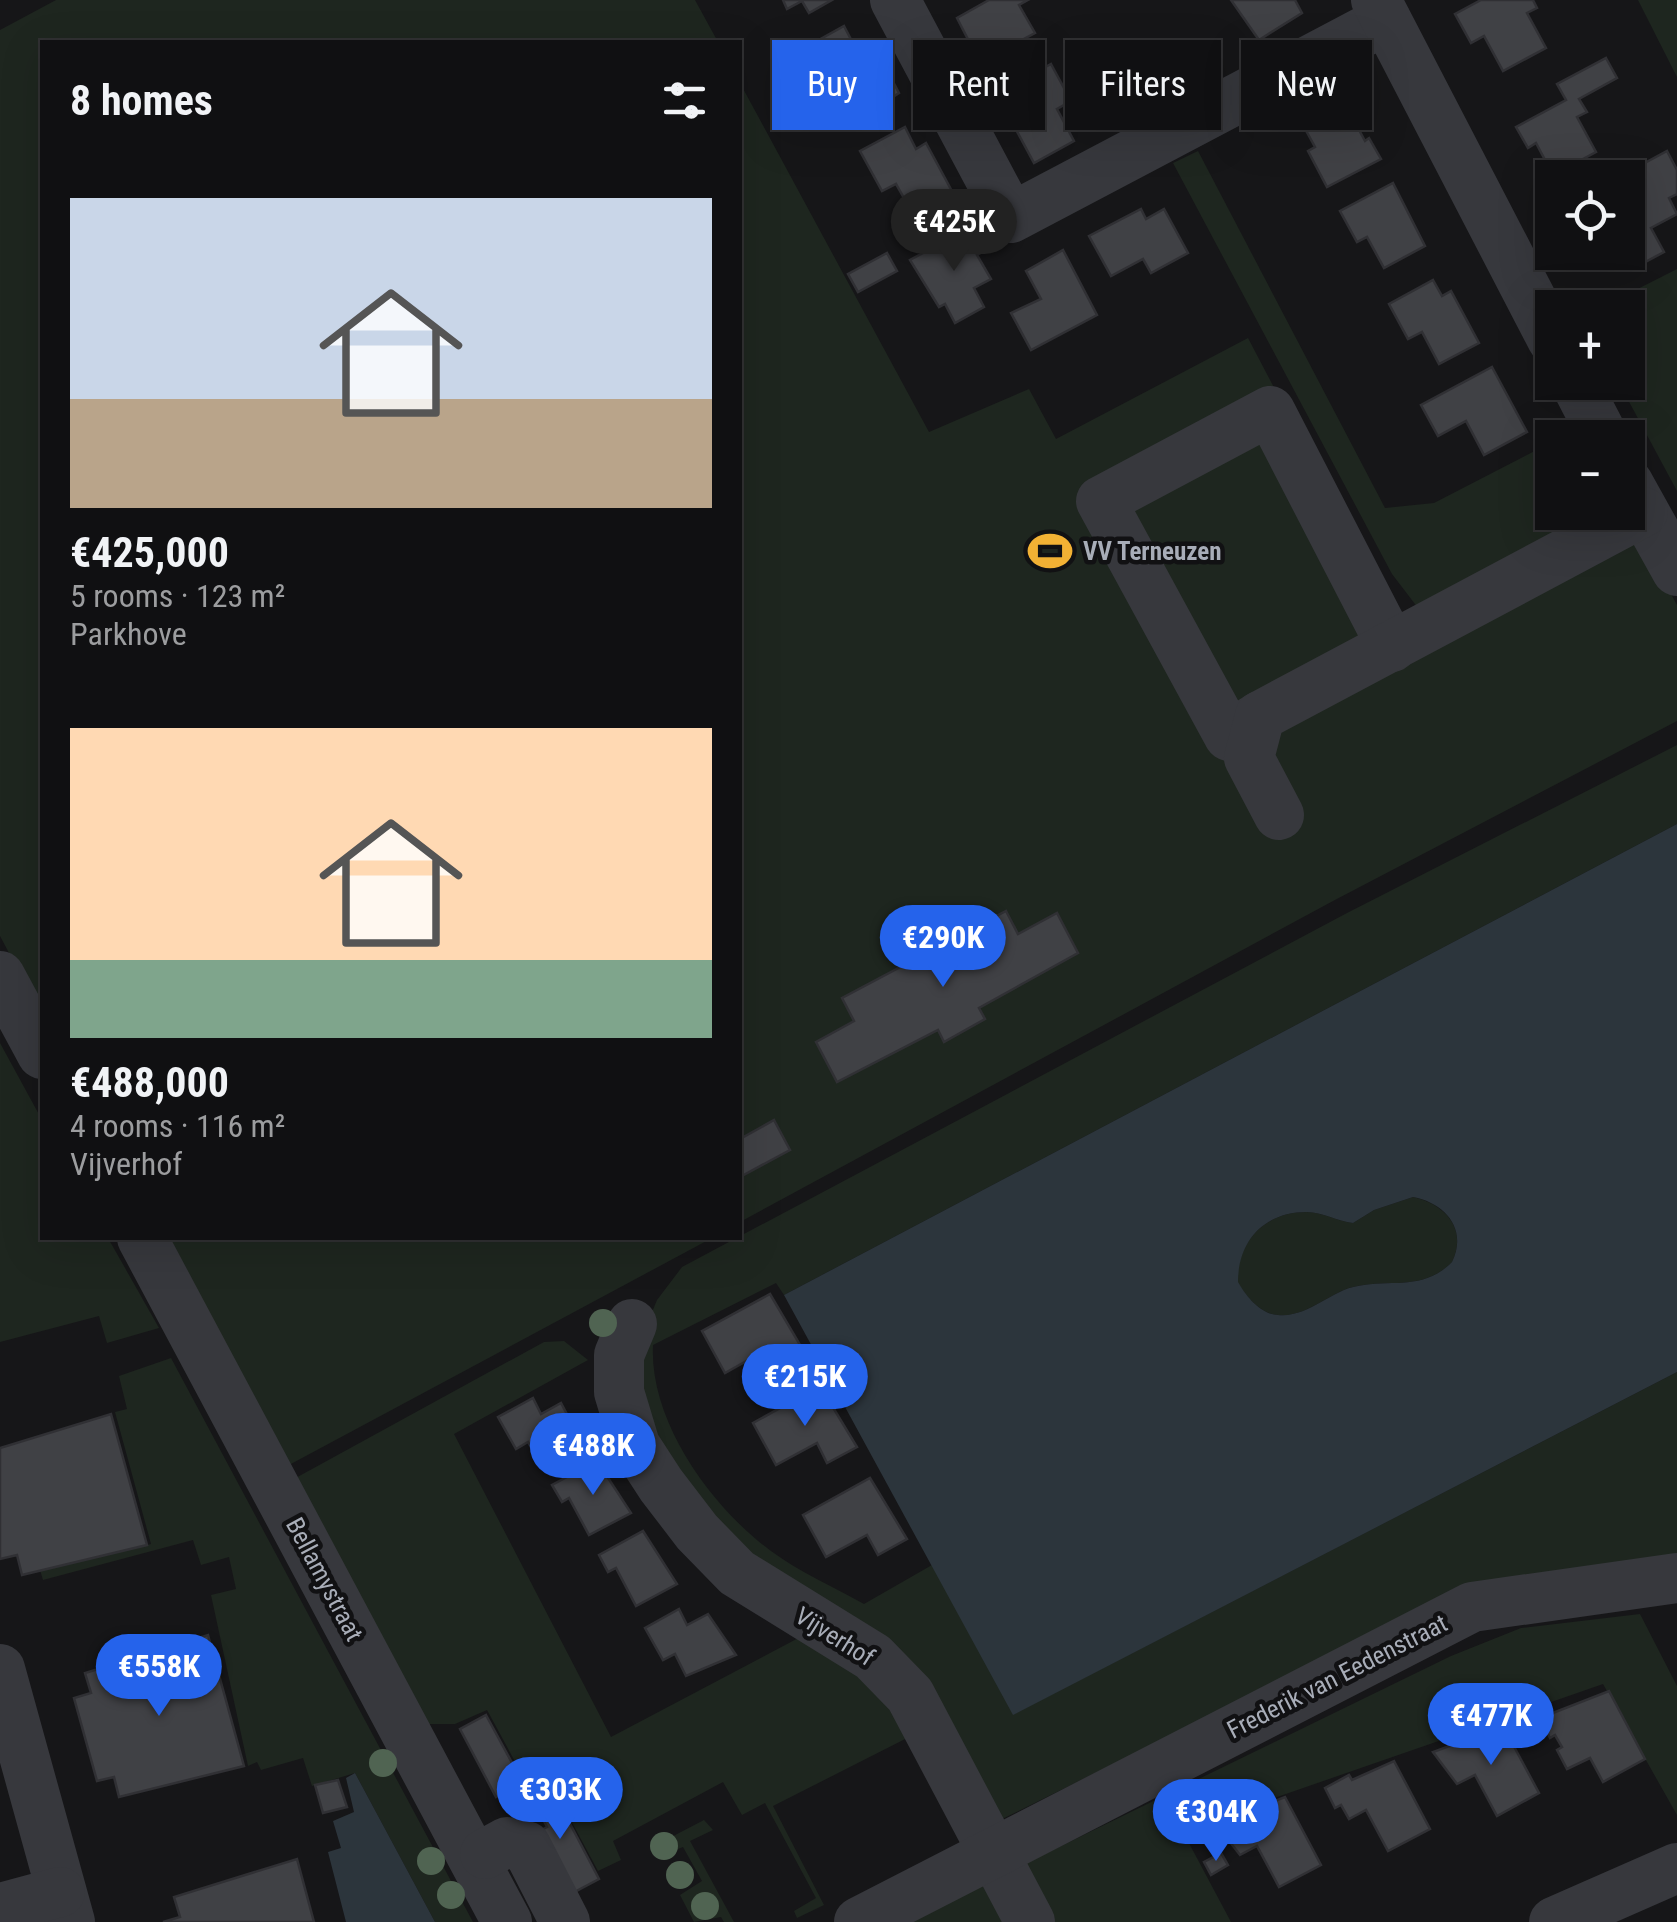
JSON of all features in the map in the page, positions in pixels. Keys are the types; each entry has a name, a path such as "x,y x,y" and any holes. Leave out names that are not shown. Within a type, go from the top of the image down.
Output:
{"street":[{"path":"895,0 1011,218 1381,10 1535,306"},
{"path":"1392,647 1270,412 1101,501 1229,736 1392,647 1583,530"},
{"path":"1645,516 1677,572"},
{"path":"1260,716 1249,758 1278,815"},
{"path":"0,976 40,1050"},
{"name":"Bellamystraat","path":"143,1240 479,1857 507,1922"},
{"name":"Vijverhof","path":"632,1324 600,1360 635,1445 697,1532 736,1573 873,1656 910,1694 1030,1922"},
{"name":"Frederik van Eedenstraat","path":"858,1922 1472,1607 1677,1578"},
{"path":"0,1669 65,1907 0,1908"},
{"path":"479,1857 507,1842 526,1846 564,1922"},
{"path":"479,1857 504,1852 512,1858 544,1922"},
{"path":"1554,1922 1677,1868"}],"shaded area":[{"path":"56,0 695,0 717,40 40,40 40,1011 0,936 0,30"},
{"path":"1638,0 1677,0 1677,77"},
{"name":"VV Terneuzen","path":"742,87 929,432 1029,389 1056,439 1248,338 1406,640 1219,746 1267,753 1271,734 1639,536 1677,605 1677,721 1333,901 742,1221"},
{"path":"1198,151 1385,508 1434,503 1535,451 1535,530 1565,530 1418,608 1392,574 1173,163"},
{"path":"1677,269 1677,491 1645,431 1645,420 1639,420 1628,400 1645,400 1645,290 1636,290"},
{"path":"1677,745 1677,824 784,1295 776,1283 653,1345 654,1374 673,1432 706,1487 749,1533 782,1559 864,1604 932,1565 1014,1714 1677,1372 1677,1556 1418,1614 998,1821 768,1572 710,1522 647,1425 638,1346 657,1300 682,1267 733,1240 742,1240 742,1235 1347,913"},
{"path":"1677,824 1677,1372 1013,1715 784,1295","holes":["1413,1197 1425,1200 1450,1219 1457,1239 1452,1262 1430,1277 1348,1289 1289,1315 1271,1314 1260,1308 1238,1282 1248,1242 1278,1217 1313,1212 1353,1223 1374,1210"]},
{"path":"0,1043 40,1116 40,1240 109,1240 159,1328 107,1343 99,1316 0,1342"},
{"path":"1413,1197 1435,1205 1455,1229 1452,1262 1430,1277 1348,1289 1289,1315 1271,1314 1259,1308 1237,1282 1248,1242 1278,1217 1313,1212 1353,1223 1374,1210"},
{"path":"164,1240 708,1240 289,1465"},
{"path":"564,1341 588,1360 454,1434 611,1737 806,1634 867,1674 915,1734 773,1806 824,1905 797,1918 794,1911 816,1898 765,1803 742,1815 723,1782 613,1841 621,1860 598,1871 545,1772 525,1780 487,1710 455,1724 420,1724 292,1480 544,1342"},
{"path":"171,1358 473,1922 435,1922 355,1773 312,1786 303,1758 261,1770 257,1762 248,1766 211,1595 236,1589 229,1557 201,1565 193,1540 43,1580 40,1570 151,1544 115,1412 127,1409 119,1376"},
{"path":"1640,1614 1677,1686 1677,1815 1603,1684 1182,1830 1231,1922 1050,1922 1018,1867 1451,1656 1521,1628"},
{"path":"355,1773 435,1922 346,1922 328,1852 341,1848 333,1821 354,1812 346,1778"},
{"path":"704,1820 713,1830 690,1841 734,1922 724,1922 721,1917 694,1922 680,1895 702,1881 683,1847 660,1856 656,1845"},
{"path":"987,1882 1010,1922 905,1922"}],"building":[{"path":"783,0 832,0 809,13 802,1 787,9"},
{"path":"989,0 1028,0 1019,5 1035,33 1022,40 968,40 957,18"},
{"path":"1231,0 1295,0 1302,13 1259,40"},
{"path":"1481,0 1533,0 1537,8 1527,13 1546,48 1503,71 1484,36 1471,43 1455,14"},
{"path":"844,26 851,40 819,40"},
{"path":"1606,58 1617,78 1579,99 1587,112 1577,117 1596,152 1581,160 1545,160 1536,143 1528,148 1516,127 1566,100 1557,84"},
{"path":"1051,64 1065,90 1065,104 1057,109 1074,141 1034,163 1016,130 1045,130 1045,67"},
{"path":"905,127 916,149 926,143 954,195 914,216 896,184 882,191 860,151"},
{"path":"1306,130 1359,130 1365,141 1369,138 1381,159 1327,187 1308,151 1315,147"},
{"path":"1667,151 1677,170 1677,194 1669,198 1677,214 1651,228 1664,252 1645,262 1645,163"},
{"path":"1393,183 1425,246 1384,268 1367,237 1357,242 1340,211"},
{"path":"1141,209 1146,219 1164,209 1188,253 1151,273 1143,259 1111,276 1089,236"},
{"path":"971,227 984,251 977,255 991,279 974,288 984,307 955,323 945,304 939,307 910,260"},
{"path":"1063,250 1097,315 1031,350 1011,313 1041,299 1026,271"},
{"path":"887,253 897,271 858,292 848,274"},
{"path":"1433,280 1442,296 1451,291 1479,343 1439,364 1422,332 1408,339 1389,304"},
{"path":"1492,367 1527,432 1484,455 1466,421 1438,436 1421,405"},
{"path":"1006,911 1018,934 1057,913 1078,953 979,1008 985,1019 944,1042 938,1030 837,1082 816,1042 854,1021 842,998"},
{"path":"774,1120 790,1150 742,1176 742,1138"},
{"path":"770,1294 806,1355 778,1371 766,1350 725,1373 702,1331"},
{"path":"820,1386 857,1447 827,1463 817,1443 776,1465 753,1423"},
{"path":"533,1398 541,1414 561,1403 569,1418 574,1415 589,1444 540,1464 528,1442 516,1449 498,1417"},
{"path":"111,1414 147,1545 22,1575 17,1555 0,1559 0,1448"},
{"path":"597,1461 631,1513 589,1535 569,1498 562,1502 552,1485"},
{"path":"870,1478 907,1539 878,1555 867,1535 826,1557 803,1515"},
{"path":"643,1531 677,1584 636,1606 616,1568 608,1572 599,1555"},
{"path":"679,1609 687,1625 708,1614 736,1655 686,1676 675,1654 663,1660 645,1628"},
{"path":"208,1635 244,1766 119,1797 114,1777 97,1781 74,1698 91,1693 85,1673"},
{"path":"1609,1691 1645,1759 1603,1782 1590,1758 1567,1769 1557,1750 1562,1747 1555,1735 1550,1738 1540,1718"},
{"path":"486,1715 523,1783 496,1797 460,1729"},
{"path":"1503,1726 1539,1793 1497,1816 1475,1775 1457,1784 1433,1752"},
{"path":"1394,1761 1430,1829 1388,1851 1366,1810 1349,1819 1341,1805 1335,1808 1325,1788 1349,1775 1352,1780"},
{"path":"534,1777 546,1778 599,1879 565,1897 532,1835 547,1827 527,1788"},
{"path":"338,1780 347,1807 323,1813 315,1785"},
{"path":"1285,1797 1321,1865 1279,1887 1257,1846 1240,1855 1216,1824"},
{"path":"1221,1853 1228,1865 1211,1875 1204,1862"},
{"path":"297,1859 314,1922 163,1922 180,1917 174,1897"}],"place":[{"name":"VV Terneuzen","path":"1050,551"}]}
